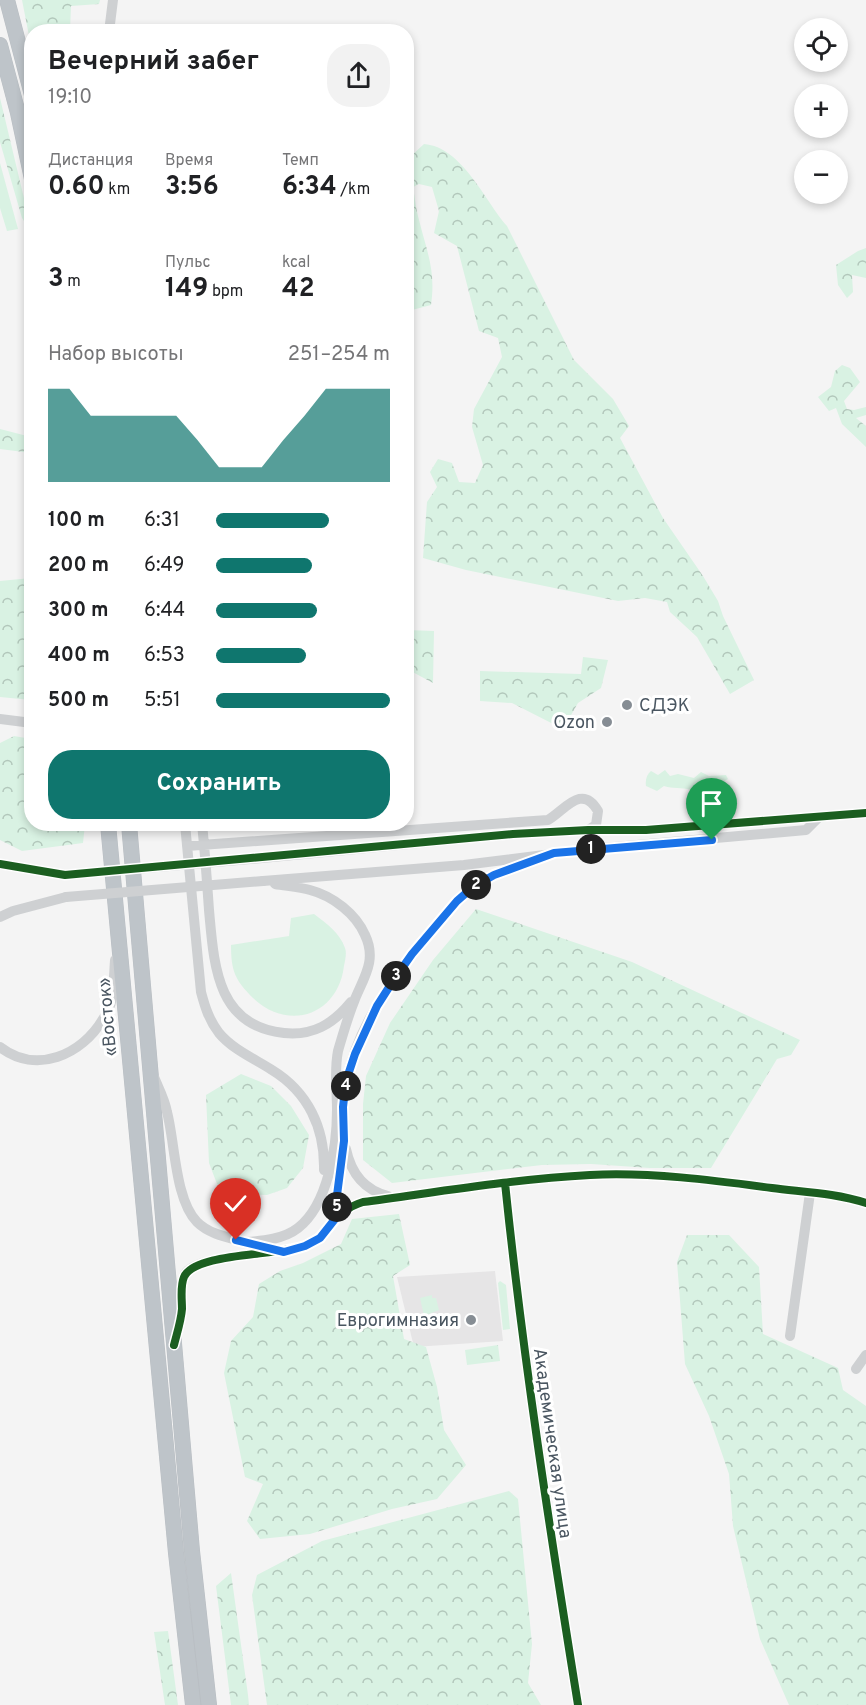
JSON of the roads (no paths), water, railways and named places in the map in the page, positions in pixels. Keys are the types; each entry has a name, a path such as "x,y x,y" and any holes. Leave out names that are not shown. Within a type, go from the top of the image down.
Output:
{"highway":[{"path":"7,0 24,65"},
{"path":"12,0 24,55"},
{"path":"0,45 24,141"},
{"path":"0,58 18,113"},
{"name":"«Восток»","path":"108,831 176,1553 194,1705"},
{"path":"130,831 192,1551 209,1705"}],"street":[{"path":"110,24 113,0"},
{"path":"0,719 24,722"},
{"path":"414,830 548,820 577,799 584,798 590,801 598,811 596,825 588,830"},
{"path":"0,864 65,875 513,834 646,830 866,813"},
{"path":"0,917 13,911 66,897 464,865 554,853 806,830 819,816"},
{"path":"598,818 606,826 620,830"},
{"path":"104,831 109,840"},
{"path":"186,831 201,992 208,1016 220,1035 274,1071 299,1091 312,1109 324,1148 324,1186"},
{"path":"203,831 213,956 218,981 232,1007 260,1027 294,1034 313,1032 331,1023 355,998"},
{"path":"187,846 397,831"},
{"path":"339,1214 336,1203 344,1141 343,1107 346,1081 355,1054 377,1006 412,954 457,901 473,887 494,875 554,853"},
{"path":"246,1242 263,1241 285,1235 298,1228 315,1208 324,1186 334,1146 337,1110 335,1078 338,1054 355,998 367,976 370,957 366,936 357,921 344,908 326,896 310,890 263,881"},
{"path":"0,1047 19,1056 38,1060 56,1059 83,1044 98,1026 111,1004 118,929"},
{"path":"151,1070 167,1109 181,1196 197,1223 213,1233 284,1252"},
{"path":"337,1110 348,1160 356,1176 376,1193 394,1198"},
{"path":"174,1345 182,1311 182,1282 188,1270 202,1262 284,1252 305,1246 320,1238 339,1214 363,1202 505,1183 591,1175 633,1175 729,1182 866,1203"},
{"name":"Академическая улица","path":"505,1183 523,1344 578,1705"},
{"path":"790,1336 810,1193"},
{"path":"856,1369 866,1355"}],"place":[{"name":"СДЭК","path":"627,705"},
{"name":"Ozon","path":"607,722"},
{"name":"Еврогимназия","path":"471,1320"}]}
